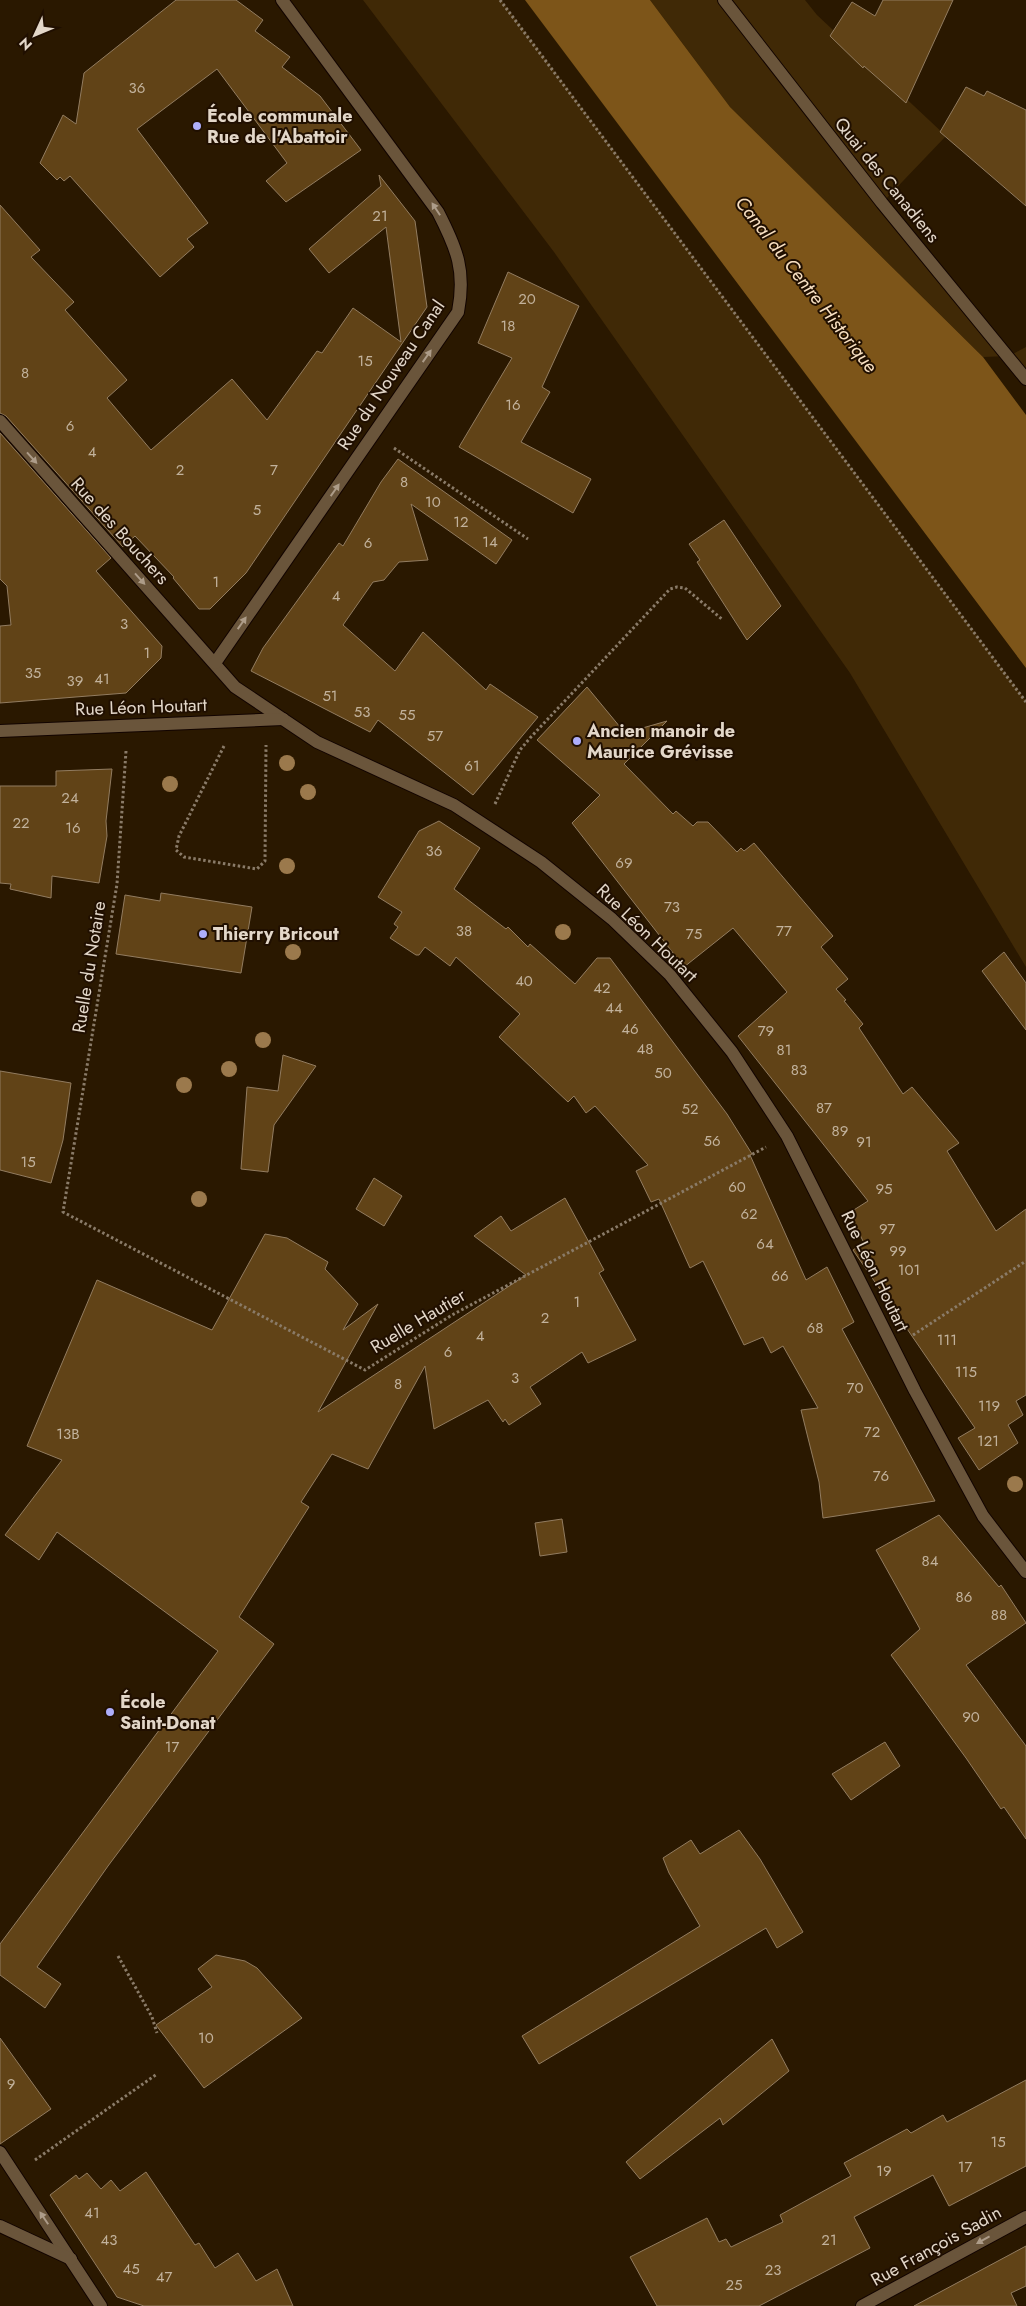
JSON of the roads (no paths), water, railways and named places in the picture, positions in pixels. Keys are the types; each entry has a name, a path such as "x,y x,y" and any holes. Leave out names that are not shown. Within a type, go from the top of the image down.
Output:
{"street":[{"name":"Rue du Nouveau Canal","path":"215,663 458,312 462,289 460,269 452,240 438,212 282,0"},
{"name":"Quai des Canadiens","path":"724,0 882,203 1026,379"},
{"name":"Rue des Bouchers","path":"0,421 215,663"},
{"name":"Rue Léon Houtart","path":"215,663 236,687 317,742 454,805 541,862 598,908 670,975 732,1052 787,1136 894,1347 983,1516 1026,1572"},
{"name":"Rue Léon Houtart","path":"0,731 128,724 283,719"},
{"path":"0,2152 101,2306"},
{"name":"Rue François Sadin","path":"862,2306 1026,2217"},
{"path":"0,2226 71,2259"}],"water":[{"name":"Canal du Centre Historique","path":"525,0 650,0 730,107 983,357 1026,415 1026,668"}],"place":[{"name":"École communale Rue de l'Abattoir","path":"197,126"},
{"name":"Ancien manoir de Maurice Grévisse","path":"577,741"},
{"name":"Thierry Bricout","path":"203,934"},
{"name":"École Saint-Donat","path":"110,1712"}]}
